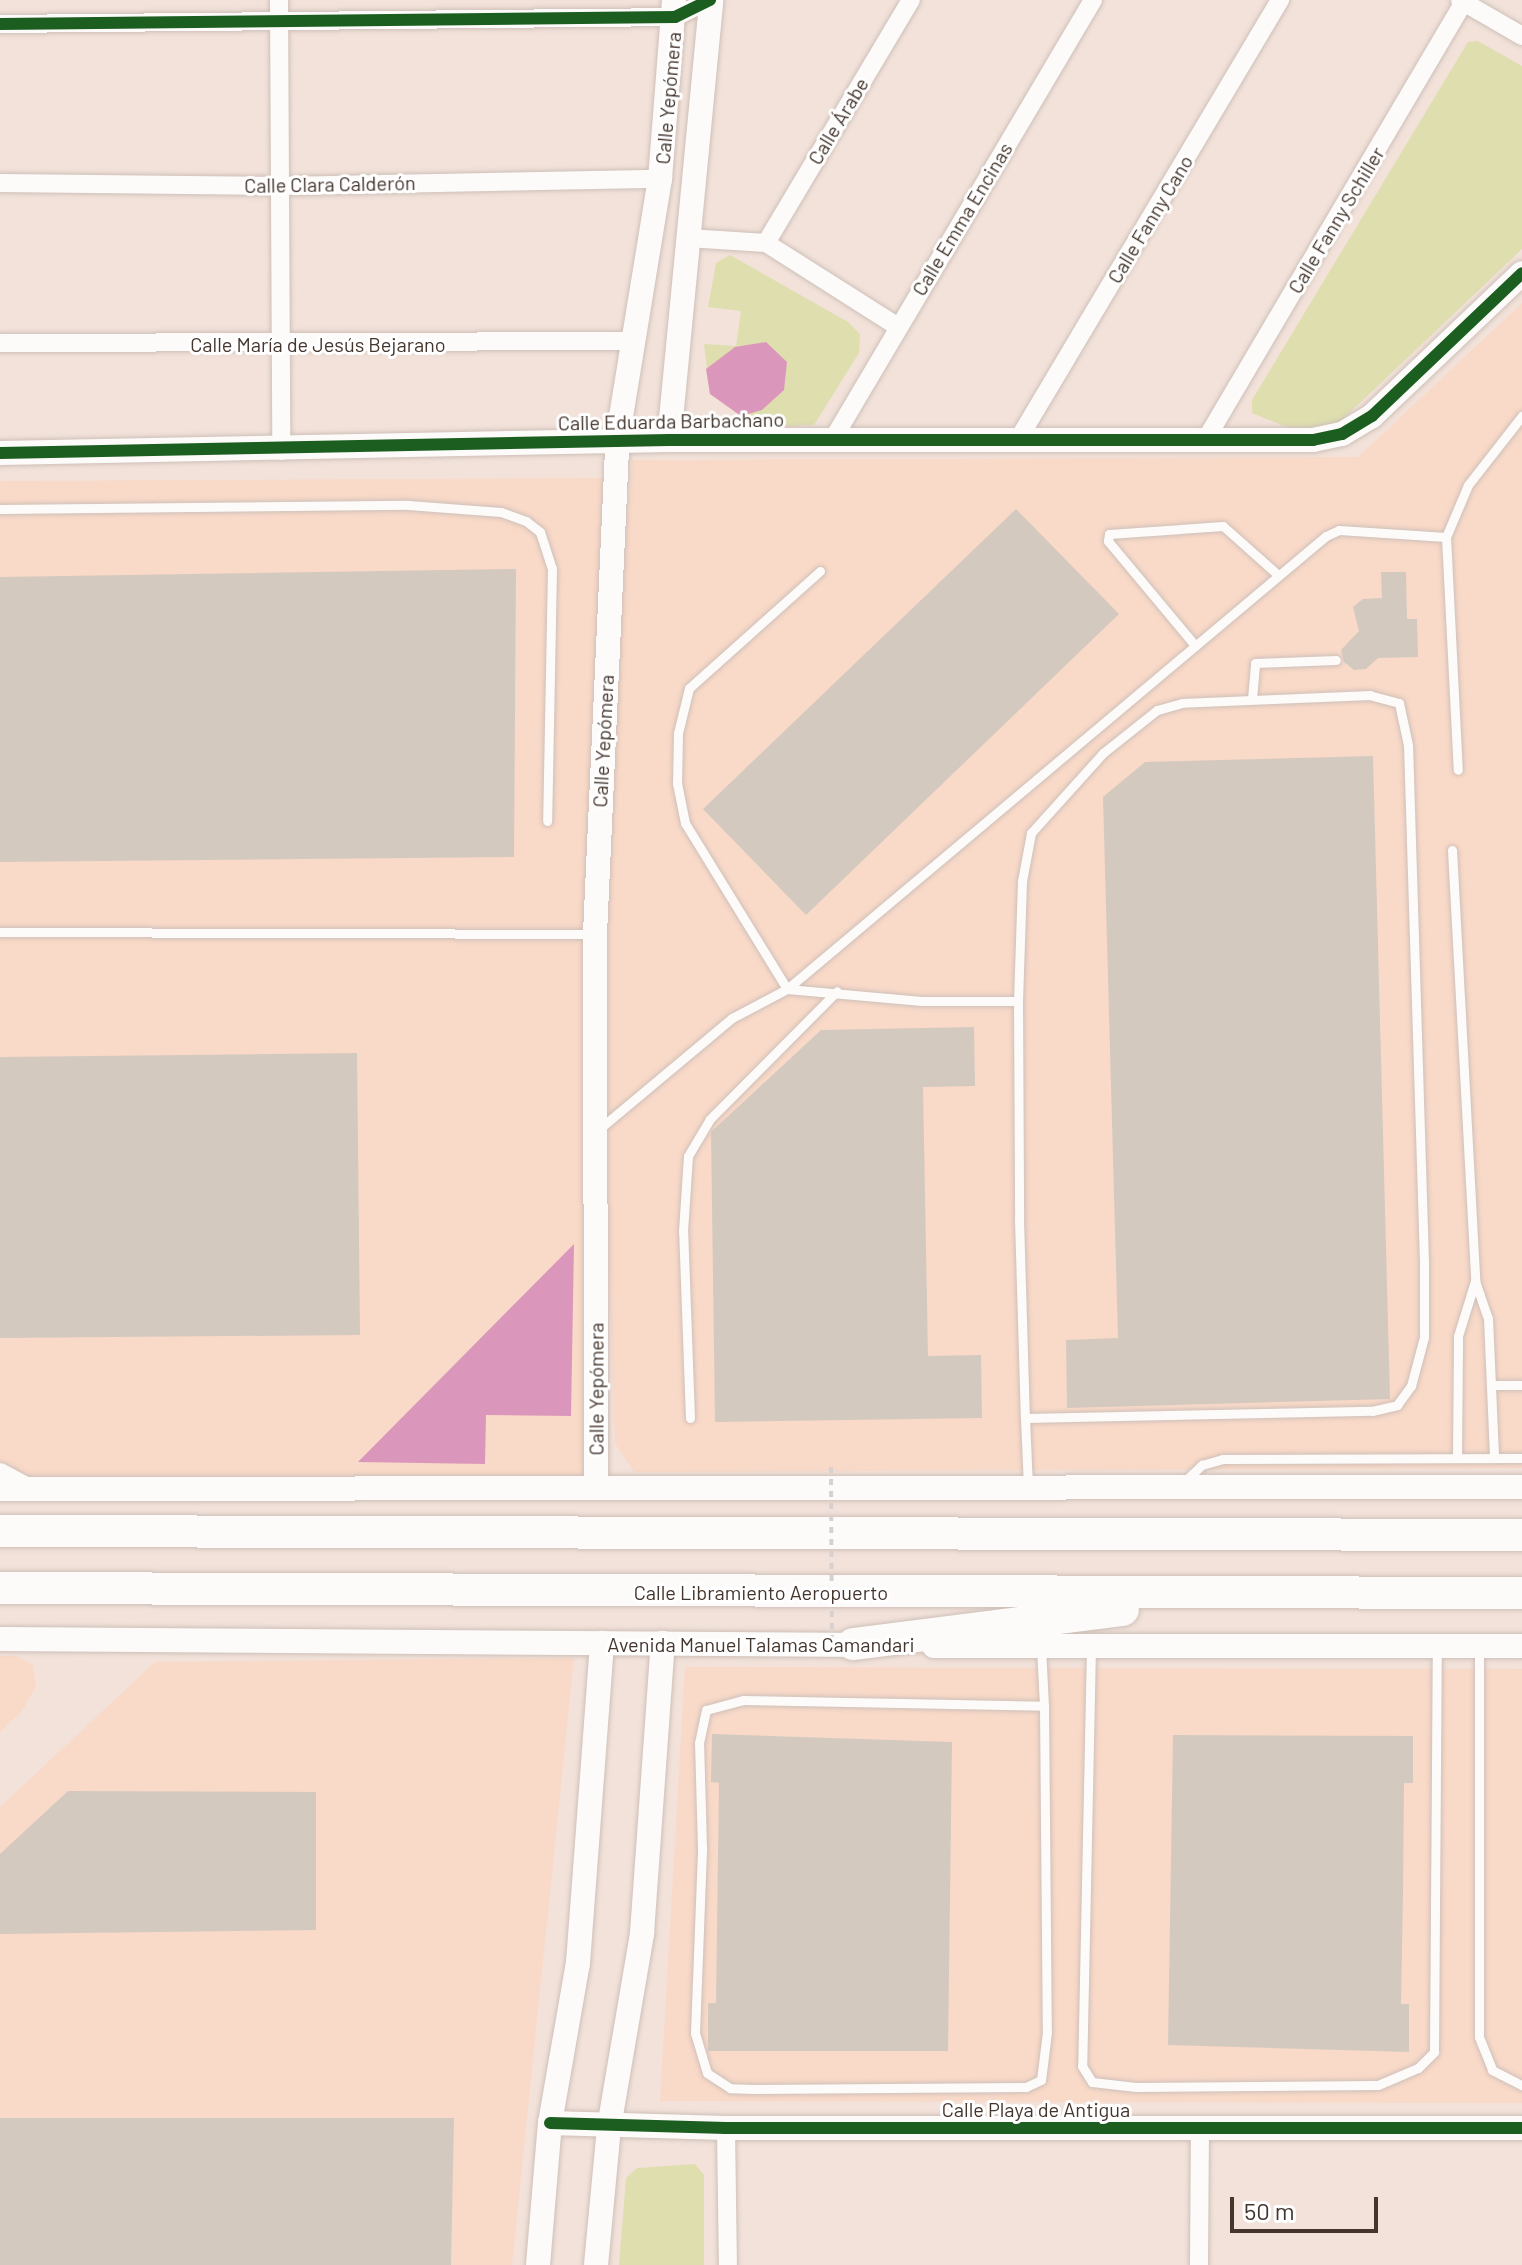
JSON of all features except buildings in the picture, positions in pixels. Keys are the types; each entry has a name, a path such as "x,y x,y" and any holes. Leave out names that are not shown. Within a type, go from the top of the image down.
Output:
{"highway":[{"path":"0,1531 1522,1535"},
{"name":"Calle Libramiento Aeropuerto","path":"0,1588 1522,1593"},
{"path":"842,1651 1252,1594"}],"main road":[{"name":"Calle Yepómera","path":"669,440 710,0"},
{"name":"Calle Yepómera","path":"596,1487 595,934 617,441 660,179 674,8"},
{"name":"Calle Eduarda Barbachano","path":"0,453 281,451 669,440 1019,438 1297,441 1342,434 1372,416 1522,273"},
{"path":"0,1489 1522,1487"},
{"name":"Avenida Manuel Talamas Camandari","path":"0,1639 663,1643 842,1651 1041,1647 1522,1646"},
{"path":"538,2265 550,2123 578,1963 602,1643"},
{"path":"596,2265 609,2127 642,1933 663,1643"},
{"name":"Calle Playa de Antigua","path":"550,2123 726,2128 1522,2128"}],"street":[{"path":"279,0 281,451"},
{"path":"0,24 279,24 674,8 710,0"},
{"name":"Calle Árabe","path":"766,243 911,0"},
{"name":"Calle Emma Encinas","path":"833,439 897,326 1093,0"},
{"name":"Calle Fanny Cano","path":"1019,438 1280,0"},
{"path":"1463,1 1522,36"},
{"name":"Calle Fanny Schiller","path":"1206,439 1463,1"},
{"name":"Calle Clara Calderón","path":"0,183 281,186 660,179"},
{"path":"688,238 766,243 897,326"},
{"name":"Calle María de Jesús Bejarano","path":"0,343 281,345 635,341"},
{"path":"0,1472 33,1489"},
{"path":"726,2128 728,2265"},
{"path":"1199,2265 1200,2129"}],"lane":[{"path":"1458,770 1446,537 1468,485 1522,416"},
{"path":"0,509 408,505 501,512 526,521 540,532 552,568 547,821"},
{"path":"1193,643 1108,541 1109,534 1223,526 1277,574"},
{"path":"594,1133 732,1018 787,989 1193,643 1277,574 1339,530 1446,537"},
{"path":"787,989 685,823 677,783 678,733 689,688 820,571"},
{"path":"1252,699 1255,663 1336,660"},
{"path":"1025,1418 1388,1409 1404,1398 1418,1368 1424,1337 1416,911 1404,710 1388,697 1252,699 1157,710 1103,753 1041,816 1031,833 1022,881 1018,1001 1025,1418 1028,1487"},
{"path":"1452,850 1475,1281 1488,1318 1495,1385 1494,1458"},
{"path":"0,932 595,934"},
{"path":"787,989 837,991 921,1001 1018,1001"},
{"path":"690,1418 683,1231 688,1156 710,1119 837,991"},
{"path":"1457,1458 1458,1336 1475,1281"},
{"path":"1495,1385 1522,1385"},
{"path":"1179,1487 1202,1465 1223,1459 1522,1458"},
{"path":"1041,1647 1044,1706 1047,2032 1041,2080 1026,2087 754,2089 730,2088 707,2073 695,2033 702,1848 699,1743 706,1710 743,1700 1044,1706"},
{"path":"1091,1647 1082,2066 1092,2082 1136,2087 1378,2085 1418,2068 1434,2052 1437,1647"},
{"path":"1479,1647 1479,2037 1492,2070 1522,2085"}],"path":[{"path":"831,1467 842,1651"}],"shaded area":[{"path":"1522,303 1522,1468 634,1472 615,1443 600,991 590,1479 0,1477 0,481 608,478 602,866 632,460 1358,457"},
{"path":"766,342 787,362 784,390 762,410 741,416 710,394 706,369 735,347"},
{"path":"574,1244 571,1416 486,1415 485,1464 358,1462"},
{"path":"0,1656 16,1656 33,1665 36,1686 22,1711 0,1732"},
{"path":"574,1658 512,2265 0,2265 0,1807 155,1662"},
{"path":"685,1667 1522,1669 1522,2103 660,2101"}],"green space":[{"path":"1478,41 1522,66 1522,249 1326,435 1311,437 1252,413 1252,400 1468,42"},
{"path":"730,255 848,322 860,334 859,353 814,425 776,427 741,416 710,394 704,344 736,346 741,311 708,307 716,263"},
{"path":"695,2164 704,2175 704,2265 619,2265 626,2178 637,2168"}],"cycle path":[{"path":"0,24 675,17 710,0"},
{"path":"0,453 669,440 1313,440 1342,434 1372,416 1522,273"},
{"path":"550,2123 726,2128 1522,2128"}]}
